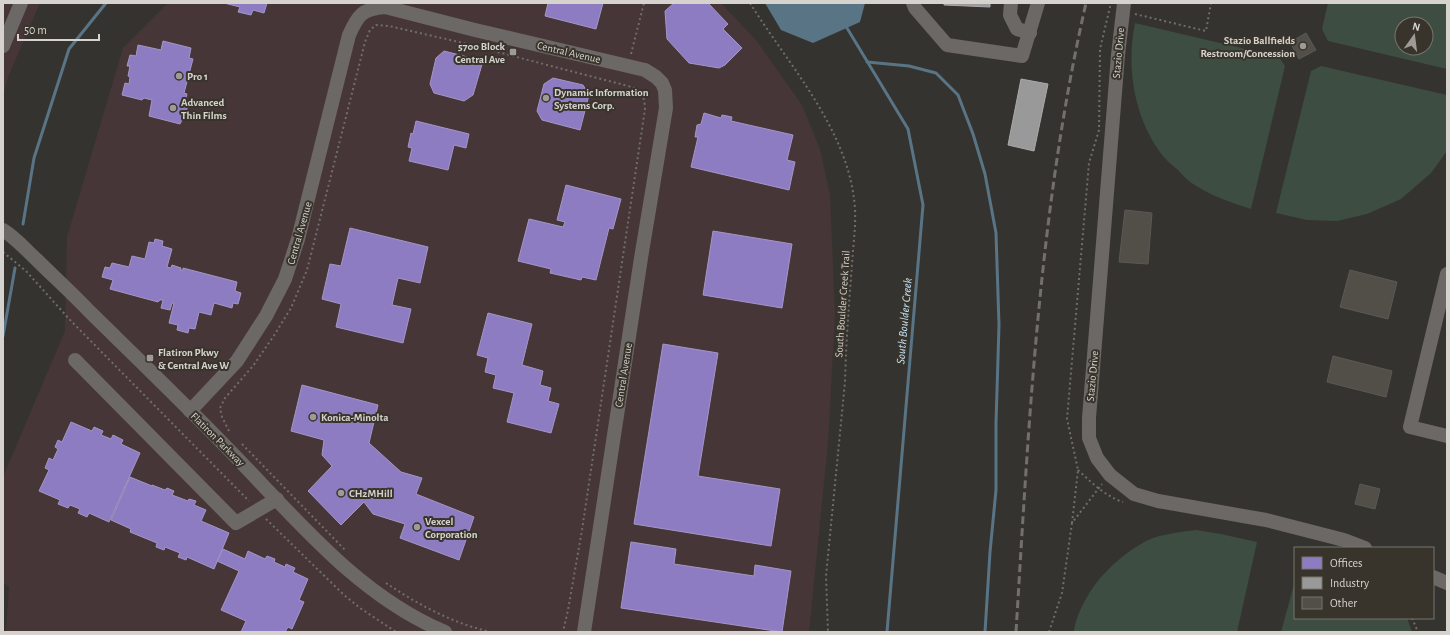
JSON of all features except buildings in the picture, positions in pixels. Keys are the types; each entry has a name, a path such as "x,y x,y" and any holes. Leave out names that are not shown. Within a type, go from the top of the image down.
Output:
{"street":[{"path":"3,46 21,3"},
{"path":"913,3 947,46 1022,56 1038,3"},
{"path":"1011,3 1010,15 1017,30 1030,32"},
{"name":"Stazio Drive","path":"1124,3 1118,55 1089,418 1089,438 1097,458 1110,475 1134,494 1152,500 1266,520 1344,540 1362,547"},
{"name":"Central Avenue","path":"190,411 237,361 266,316 285,279 298,239 349,35 356,19 371,8 384,7 645,70 662,83 665,90 666,108 641,258 584,632"},
{"name":"Flatiron Parkway","path":"3,230 18,242 79,300 325,549 362,582 397,607 445,632"},
{"path":"1447,274 1410,427 1447,436"},
{"path":"75,360 236,523 277,500"},
{"path":"1434,578 1447,584"}],"path":[{"path":"628,66 644,3"},
{"name":"South Boulder Creek Trail","path":"750,3 809,90 830,128 847,167 855,209 845,388 826,576 828,632"},
{"path":"229,431 222,417 220,408 225,398 253,366 275,334 291,308 308,270 365,42 370,30 376,25 389,26 466,44 639,90 644,98 644,116 582,530 563,632"},
{"path":"3,252 26,271 71,321 258,511 344,595 360,608 396,632"},
{"path":"239,441 350,554"},
{"path":"1049,632 1062,593 1072,523 1110,475"},
{"path":"386,582 429,608 453,620 491,632"},
{"path":"1412,619 1418,632"}],"shaded area":[{"path":"3,3 40,3 8,77 3,97"},
{"path":"168,3 721,3 756,40 802,105 820,149 830,195 835,314 828,444 809,632 6,632 9,587 3,582 3,477 65,331 67,237 123,48"}],"green space":[{"path":"1328,3 1447,3 1447,69 1328,41 1322,29"},
{"path":"1135,23 1279,57 1285,66 1251,209 1219,198 1190,182 1165,158 1153,142 1139,110 1132,75 1132,40"},
{"path":"1321,66 1447,95 1447,151 1431,173 1401,199 1367,214 1337,221 1307,220 1276,213 1311,71"},
{"path":"1196,530 1257,542 1237,632 1074,632 1077,617 1090,592 1100,578 1119,560 1146,541 1171,534"},
{"path":"1294,585 1294,619 1407,619 1412,632 1281,632"}],"water":[{"path":"765,3 865,3 860,22 813,43 781,30"}],"waterway":[{"path":"23,224 34,158 69,49 106,3"},
{"name":"South Boulder Creek","path":"847,28 908,129 923,205 887,632"},
{"path":"867,62 909,66 936,73 958,95 973,134 985,174 996,233 999,325 996,423 996,490 985,632"},
{"path":"3,336 15,268"}],"railway":[{"path":"1016,632 1031,395 1038,316 1057,159 1070,81 1086,3"}],"place":[{"name":"Stazio Ballfields Restroom/Concession","path":"1303,46"},
{"name":"5700 Block Central Ave","path":"513,52"},
{"name":"Pro 1","path":"179,76"},
{"name":"Dynamic Information Systems Corp.","path":"546,98"},
{"name":"Advanced Thin Films","path":"173,108"},
{"name":"Flatiron Pkwy & Central Ave W","path":"150,358"},
{"name":"Konica-Minolta","path":"313,417"},
{"name":"CH2MHill","path":"341,493"},
{"name":"Vexcel Corporation","path":"417,527"}]}
